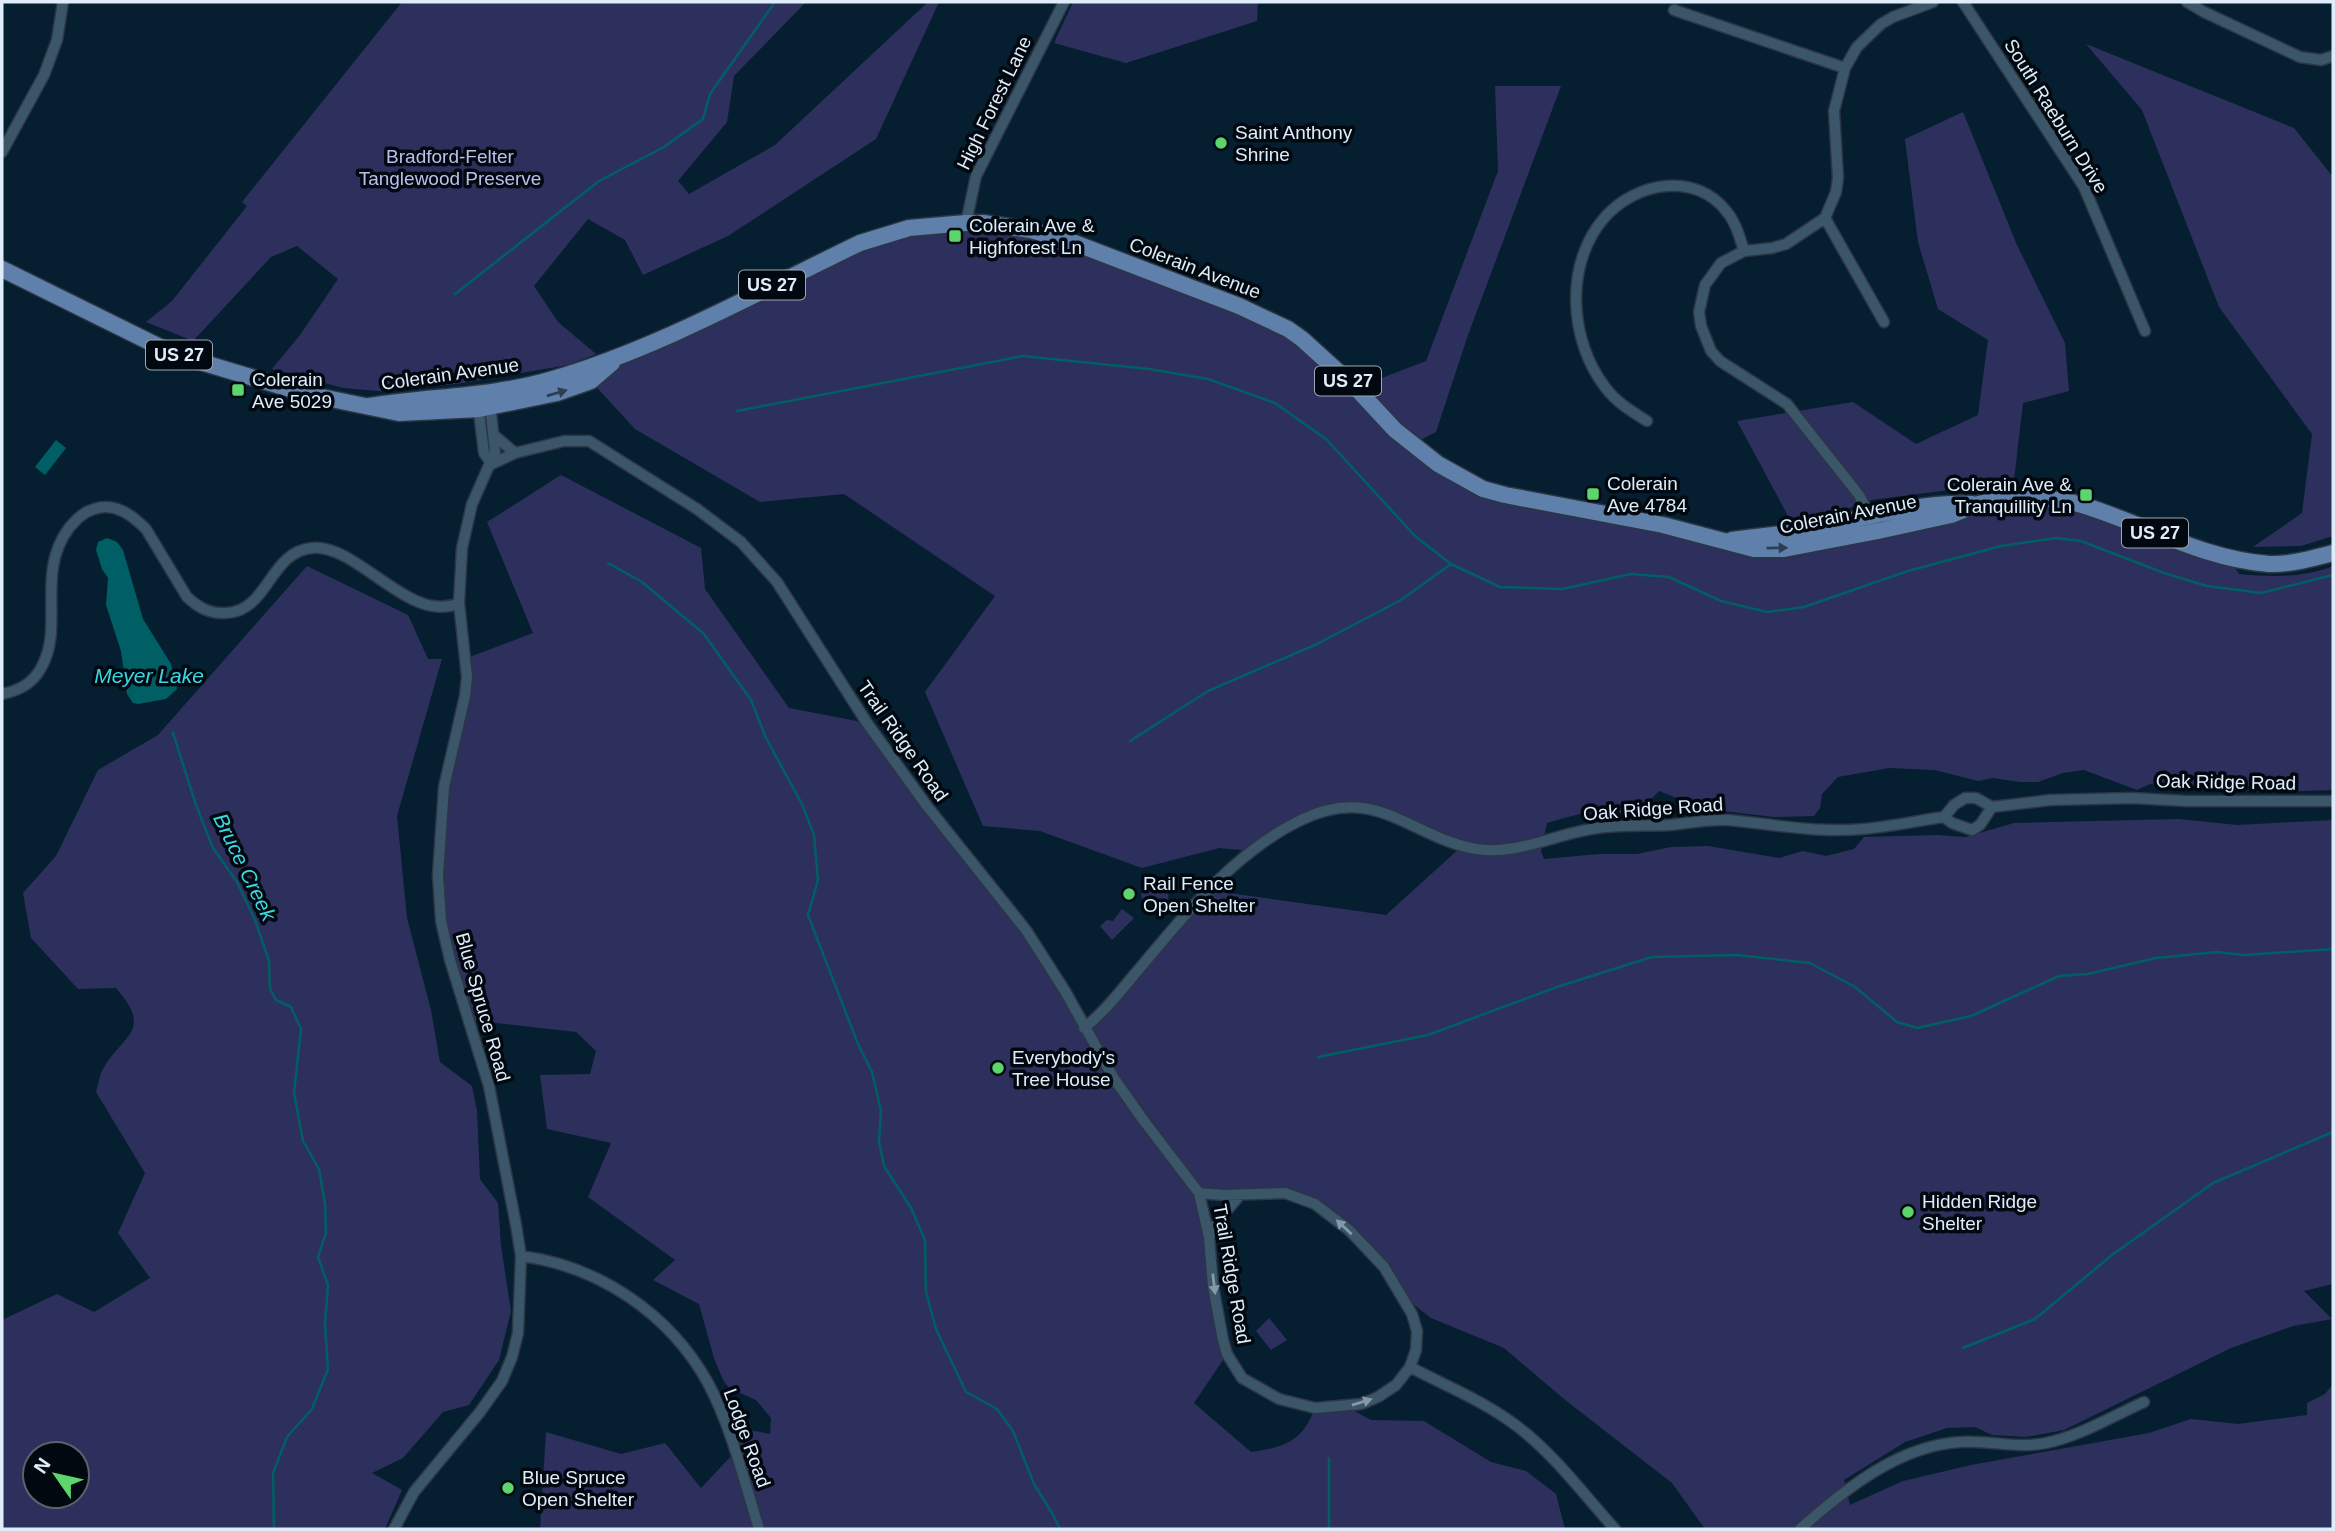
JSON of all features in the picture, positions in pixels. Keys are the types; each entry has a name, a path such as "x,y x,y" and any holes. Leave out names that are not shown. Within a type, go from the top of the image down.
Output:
{"main road":[{"name":"Colerain Avenue","path":"2,268 125,332 174,354 307,394 369,406 401,401 484,401 557,394 591,381 618,359 860,243 909,228 983,223 1031,229 1072,242 1239,306 1288,329 1347,380 1412,445 1438,464 1483,489 1504,495 1663,525 1754,549 1783,549 1878,531 1951,515 1978,504 2011,497 2062,500 2096,509 2206,553 2229,558 2271,564 2333,552"},
{"name":"Colerain Avenue","path":"1725,542 1949,503 1978,504"}],"street":[{"path":"2,152 44,75 57,40 63,2"},
{"name":"High Forest Lane","path":"966,223 976,176 1064,2"},
{"path":"1878,531 1859,495 1787,404 1720,361 1705,339 1699,312 1705,285 1721,263 1744,251 1786,244 1825,218 1836,192 1838,178 1834,111 1845,68 1857,47 1881,24 1933,2"},
{"name":"South Raeburn Drive","path":"1963,2 2084,187 2145,331"},
{"path":"2187,2 2300,57 2321,60 2333,56"},
{"path":"1674,10 1845,68"},
{"path":"1647,421 1622,405 1605,388 1592,366 1580,333 1576,302 1579,268 1585,248 1594,232 1618,205 1637,194 1667,185 1682,186 1699,191 1727,211 1744,251"},
{"path":"1825,218 1884,322"},
{"path":"484,401 484,453 492,464"},
{"name":"Blue Spruce Road","path":"394,1529 414,1492 502,1381 518,1333 521,1256 503,1150 489,1086 450,960 439,902 438,862 444,787 467,677 459,603 461,559 466,526 484,474 492,464 495,452 495,436 484,401"},
{"path":"495,436 515,453"},
{"name":"Trail Ridge Road","path":"492,464 515,453 564,441 589,441 697,509 741,542 777,582 867,723 927,806 1032,939 1065,991 1113,1077 1199,1193 1209,1237 1213,1286 1223,1340 1242,1378 1272,1396 1315,1408 1347,1407 1385,1393 1396,1385 1410,1367 1416,1350 1412,1314 1384,1267 1349,1230 1327,1211 1303,1198 1285,1193 1199,1193"},
{"path":"2,694 24,686 42,667 48,649 55,556 67,531 76,520 91,509 100,507 119,509 138,521 146,529 187,597 195,605 211,613 246,609 262,594 273,574 285,562 301,551 316,548 338,554 407,596 428,605 452,606 459,603"},
{"name":"Oak Ridge Road","path":"1084,1028 1107,1009 1207,890 1253,851 1299,820 1332,809 1349,807 1381,811 1462,846 1500,850 1519,848 1587,828 1610,826 1726,820 1839,830 1898,825 1944,817 1954,805 1965,798 1976,798 1992,807 2050,800 2132,798 2186,801 2333,801"},
{"name":"Oak Ridge Road","path":"1944,817 1972,830 1980,825 1992,807"},
{"path":"1209,1237 1217,1222 1240,1195"},
{"name":"Lodge Road","path":"521,1256 563,1265 613,1287 642,1306 668,1329 697,1364 720,1409 760,1529"},
{"path":"1410,1367 1474,1400 1518,1427 1553,1460 1615,1529"},
{"path":"1800,1529 1852,1487 1891,1463 1924,1448 1960,1441 2044,1444 2062,1439 2144,1402"}],"green space":[{"name":"Bradford-Felter Tanglewood Preserve","path":"402,2 806,2 734,76 727,122 678,181 689,194 775,145 928,2 939,2 876,139 728,236 643,275 625,240 588,219 534,286 558,322 596,354 568,365 457,384 378,391 343,388 272,369 300,335 338,279 297,246 271,257 193,341 146,322 172,301 247,206 242,202"},
{"path":"1073,2 1258,2 1257,21 1126,63 1054,43"},
{"path":"2086,44 2294,128 2333,177 2333,536 2301,546 2253,547 2302,513 2312,434 2219,307 2142,110"},
{"path":"1495,86 1561,86 1468,335 1436,432 1413,444 1459,477 1754,549 2008,497 1949,490 1871,500 1795,529 1737,421 1853,402 1916,444 1978,415 1988,340 1938,309 1918,242 1905,139 1963,112 2017,245 2065,343 2069,391 2023,403 2012,497 2037,498 2229,558 2239,574 2287,576 2333,566 2333,790 2267,792 2249,786 2186,788 2150,784 2137,790 2084,770 2063,773 2038,782 2020,782 1993,778 1978,781 1935,770 1889,768 1838,777 1822,794 1820,808 1814,816 1774,817 1705,809 1659,791 1636,814 1591,812 1547,823 1541,851 1544,859 1637,854 1671,847 1708,846 1779,858 1803,851 1826,856 1854,849 1864,837 1966,837 2014,823 2179,819 2237,825 2333,820 2333,1284 2304,1291 2332,1319 2293,1326 2231,1348 2064,1430 2026,1437 1992,1435 1975,1427 1947,1428 1905,1442 1844,1480 1850,1505 1903,1481 1971,1465 2149,1433 2191,1419 2238,1424 2307,1415 2307,1403 2325,1394 2333,1384 2333,1529 1705,1529 1672,1483 1564,1399 1504,1348 1431,1318 1404,1297 1349,1230 1303,1198 1200,1193 1227,1354 1194,1403 1251,1452 1274,1448 1291,1441 1304,1429 1315,1408 1347,1407 1371,1420 1424,1421 1491,1462 1526,1471 1556,1494 1565,1529 540,1529 546,1432 621,1454 665,1443 701,1488 735,1452 728,1432 745,1429 770,1434 771,1418 756,1400 729,1388 723,1380 699,1304 653,1280 675,1260 588,1197 611,1143 547,1129 540,1075 590,1074 596,1051 576,1032 469,1020 441,921 440,824 459,724 467,658 533,633 487,522 561,475 701,548 705,589 789,708 867,723 1001,899 1084,1028 1207,890 1386,915 1461,847 1381,811 1316,813 1253,851 1219,848 1142,868 1040,831 983,826 925,692 995,596 844,494 760,502 635,429 591,381 618,359 909,228 1031,230 1288,329 1356,388 1426,361 1498,171"},
{"path":"307,566 408,615 428,659 442,659 397,816 407,918 431,1010 440,1062 472,1086 477,1111 480,1179 498,1203 501,1246 511,1311 499,1360 469,1405 443,1412 403,1458 372,1473 402,1490 385,1529 2,1529 2,1320 57,1294 94,1312 150,1278 118,1233 145,1173 96,1092 102,1071 131,1032 133,1015 116,988 78,989 31,938 23,893 56,856 98,770 158,735"},
{"path":"1169,885 1168,900 1142,901 1141,888"},
{"path":"1122,909 1134,918 1112,940 1100,926 1107,920 1113,921"},
{"path":"1269,1318 1287,1340 1271,1350 1256,1331"}],"water":[{"path":"56,440 66,448 45,475 35,467"},
{"name":"Meyer Lake","path":"107,538 117,542 123,550 143,619 171,664 177,689 166,699 138,704 133,703 127,694 121,651 106,605 108,578 96,550 98,542"}],"waterway":[{"path":"455,294 599,181 664,147 703,119 710,94 775,2"},
{"path":"737,411 1023,356 1149,369 1208,379 1275,403 1327,440 1415,536 1451,564 1500,587 1562,589 1631,574 1669,577 1721,601 1767,612 1804,607 1908,571 2001,546 2056,538 2081,541 2164,573 2207,586 2261,593 2333,575"},
{"path":"608,563 642,582 704,634 751,700 766,738 802,804 814,835 818,880 808,915 858,1044 872,1072 881,1111 879,1142 884,1166 911,1208 925,1240 926,1292 936,1329 966,1392 997,1409 1013,1431 1034,1484 1060,1529"},
{"path":"1130,741 1208,691 1317,644 1401,600 1451,564"},
{"name":"Bruce Creek","path":"173,733 213,848 237,882 255,920 269,961 270,989 276,1000 291,1007 301,1029 294,1093 303,1141 319,1169 325,1204 326,1233 318,1257 328,1285 325,1325 328,1369 312,1409 287,1437 273,1473 274,1529"},
{"path":"1318,1057 1428,1035 1557,987 1652,957 1737,955 1810,963 1855,987 1897,1022 1917,1028 1971,1016 2059,976 2088,974 2156,958 2217,952 2244,955 2333,949"},
{"path":"1963,1348 2035,1319 2112,1255 2213,1183 2333,1132"},
{"path":"1329,1458 1329,1529"}],"place":[{"name":"Saint Anthony Shrine","path":"1221,143"},
{"name":"Colerain Ave & Highforest Ln","path":"955,236"},
{"name":"Colerain Ave 5029","path":"238,390"},
{"name":"Colerain Ave 4784","path":"1593,494"},
{"name":"Colerain Ave & Tranquillity Ln","path":"2086,495"},
{"name":"Rail Fence Open Shelter","path":"1129,894"},
{"name":"Everybody's Tree House","path":"998,1068"},
{"name":"Hidden Ridge Shelter","path":"1908,1212"},
{"name":"Blue Spruce Open Shelter","path":"508,1488"}]}
